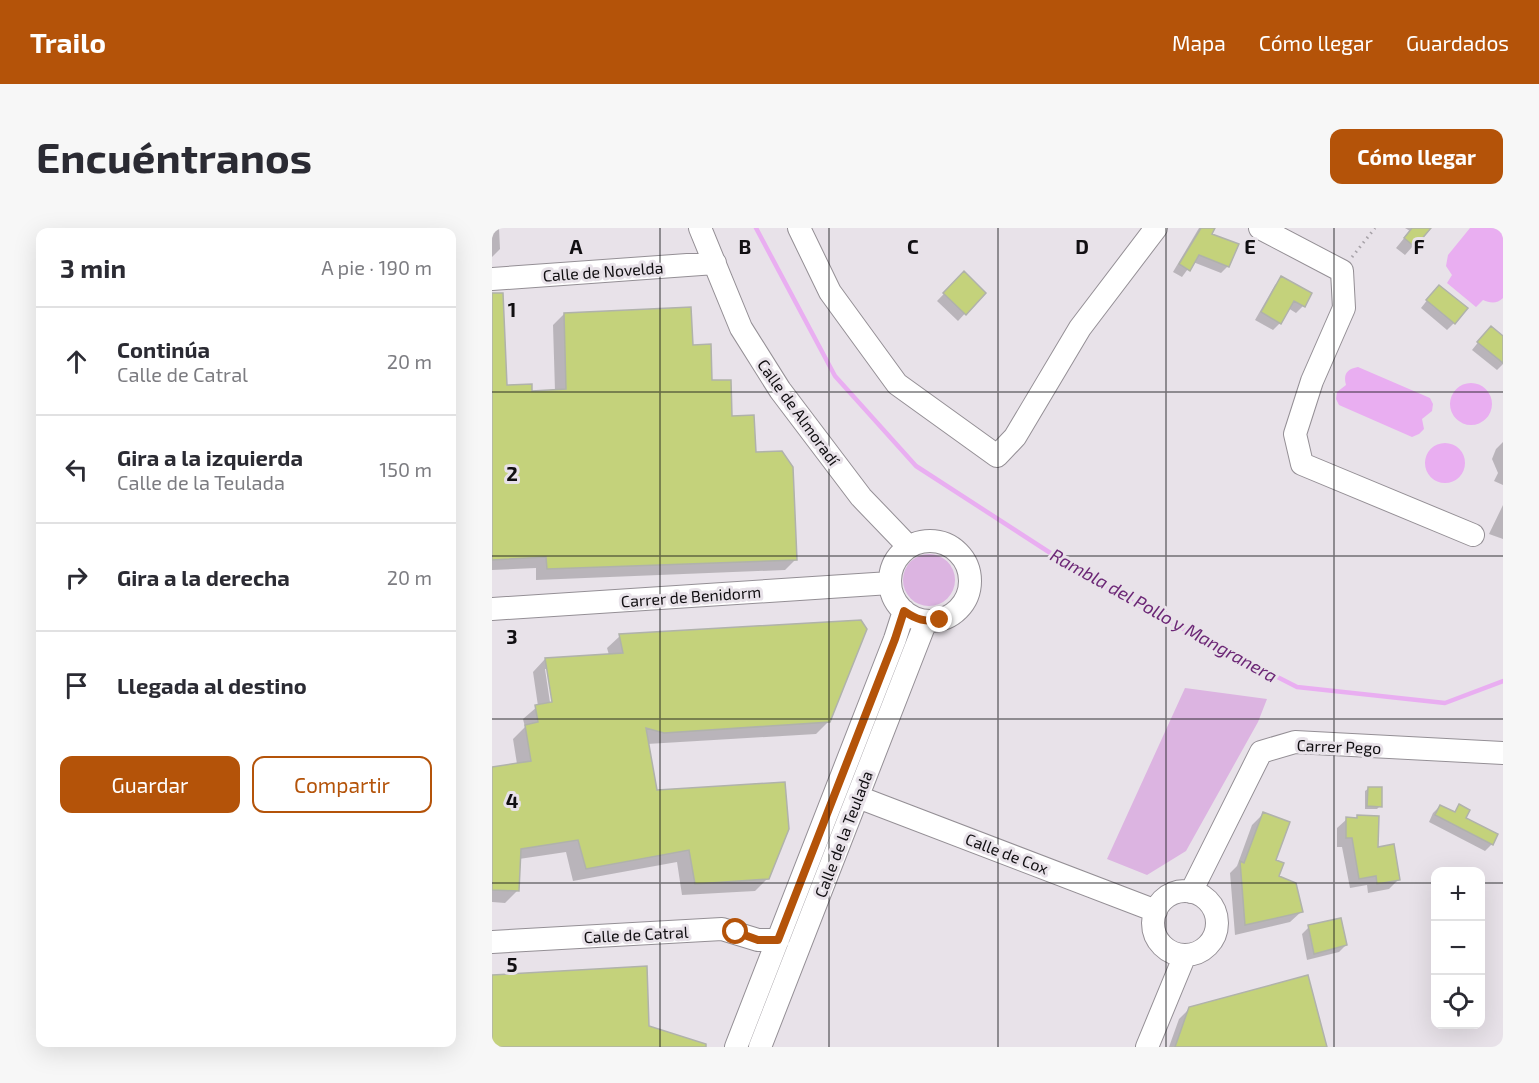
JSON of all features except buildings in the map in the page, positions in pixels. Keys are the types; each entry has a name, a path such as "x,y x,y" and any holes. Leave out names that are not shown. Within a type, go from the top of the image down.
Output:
{"street":[{"name":"Calle de Almoradí","path":"700,228 741,328 780,390 861,496 909,547"},
{"path":"799,228 830,292 897,384 997,456 1015,437 1080,328 1156,228"},
{"path":"1260,228 1342,271 1344,308 1312,381 1295,434 1302,464 1473,535"},
{"name":"Calle de Novelda","path":"492,279 715,263"},
{"path":"922,542 942,543 954,549 964,560 968,568 969,592 962,605 946,618 926,621 916,619 899,608 893,597 890,574 895,561 909,547 922,542"},
{"name":"Carrer de Benidorm","path":"492,609 890,583"},
{"name":"Calle de la Teulada","path":"736,1047 904,611"},
{"name":"Calle de la Teulada","path":"760,1047 926,621"},
{"name":"Carrer Pego","path":"1191,892 1261,752 1295,742 1503,753"},
{"name":"Calle de Cox","path":"858,797 1156,910"},
{"path":"1191,892 1201,896 1209,903 1215,913 1215,932 1205,947 1196,953 1176,954 1166,949 1158,940 1153,924 1156,910 1164,899 1174,893 1191,892"},
{"name":"Calle de Catral","path":"492,942 722,929 758,940 778,940"},
{"path":"1147,1047 1185,955"}],"path":[{"path":"1342,271 1375,228"}],"shaded area":[{"path":"1470,228 1503,228 1503,298 1493,302 1483,300 1476,307 1447,283 1452,275 1446,266 1448,255"},
{"path":"1358,367 1430,398 1433,404 1432,411 1422,419 1424,429 1419,434 1412,437 1339,405 1336,399 1337,392 1346,385 1347,373"},
{"path":"1471,383 1486,389 1492,404 1486,419 1471,425 1456,419 1450,404 1456,389"},
{"path":"1445,443 1453,444 1459,449 1464,455 1464,471 1459,477 1453,482 1445,483 1437,482 1431,477 1426,471 1425,463 1426,455 1431,449 1437,444"},
{"path":"924,554 934,554 948,561 955,580 948,599 934,606 924,606 914,602 907,595 903,585 903,575 907,565 914,558"},
{"path":"1185,688 1267,699 1258,722 1186,851 1147,875 1107,859"}],"waterway":[{"name":"Rambla del Pollo y Mangranera","path":"756,228 835,376 916,466 1089,578 1297,687 1445,703 1503,681"}],"route":[{"path":"736,932 758,940 778,940 904,611 916,619 940,620"}]}
